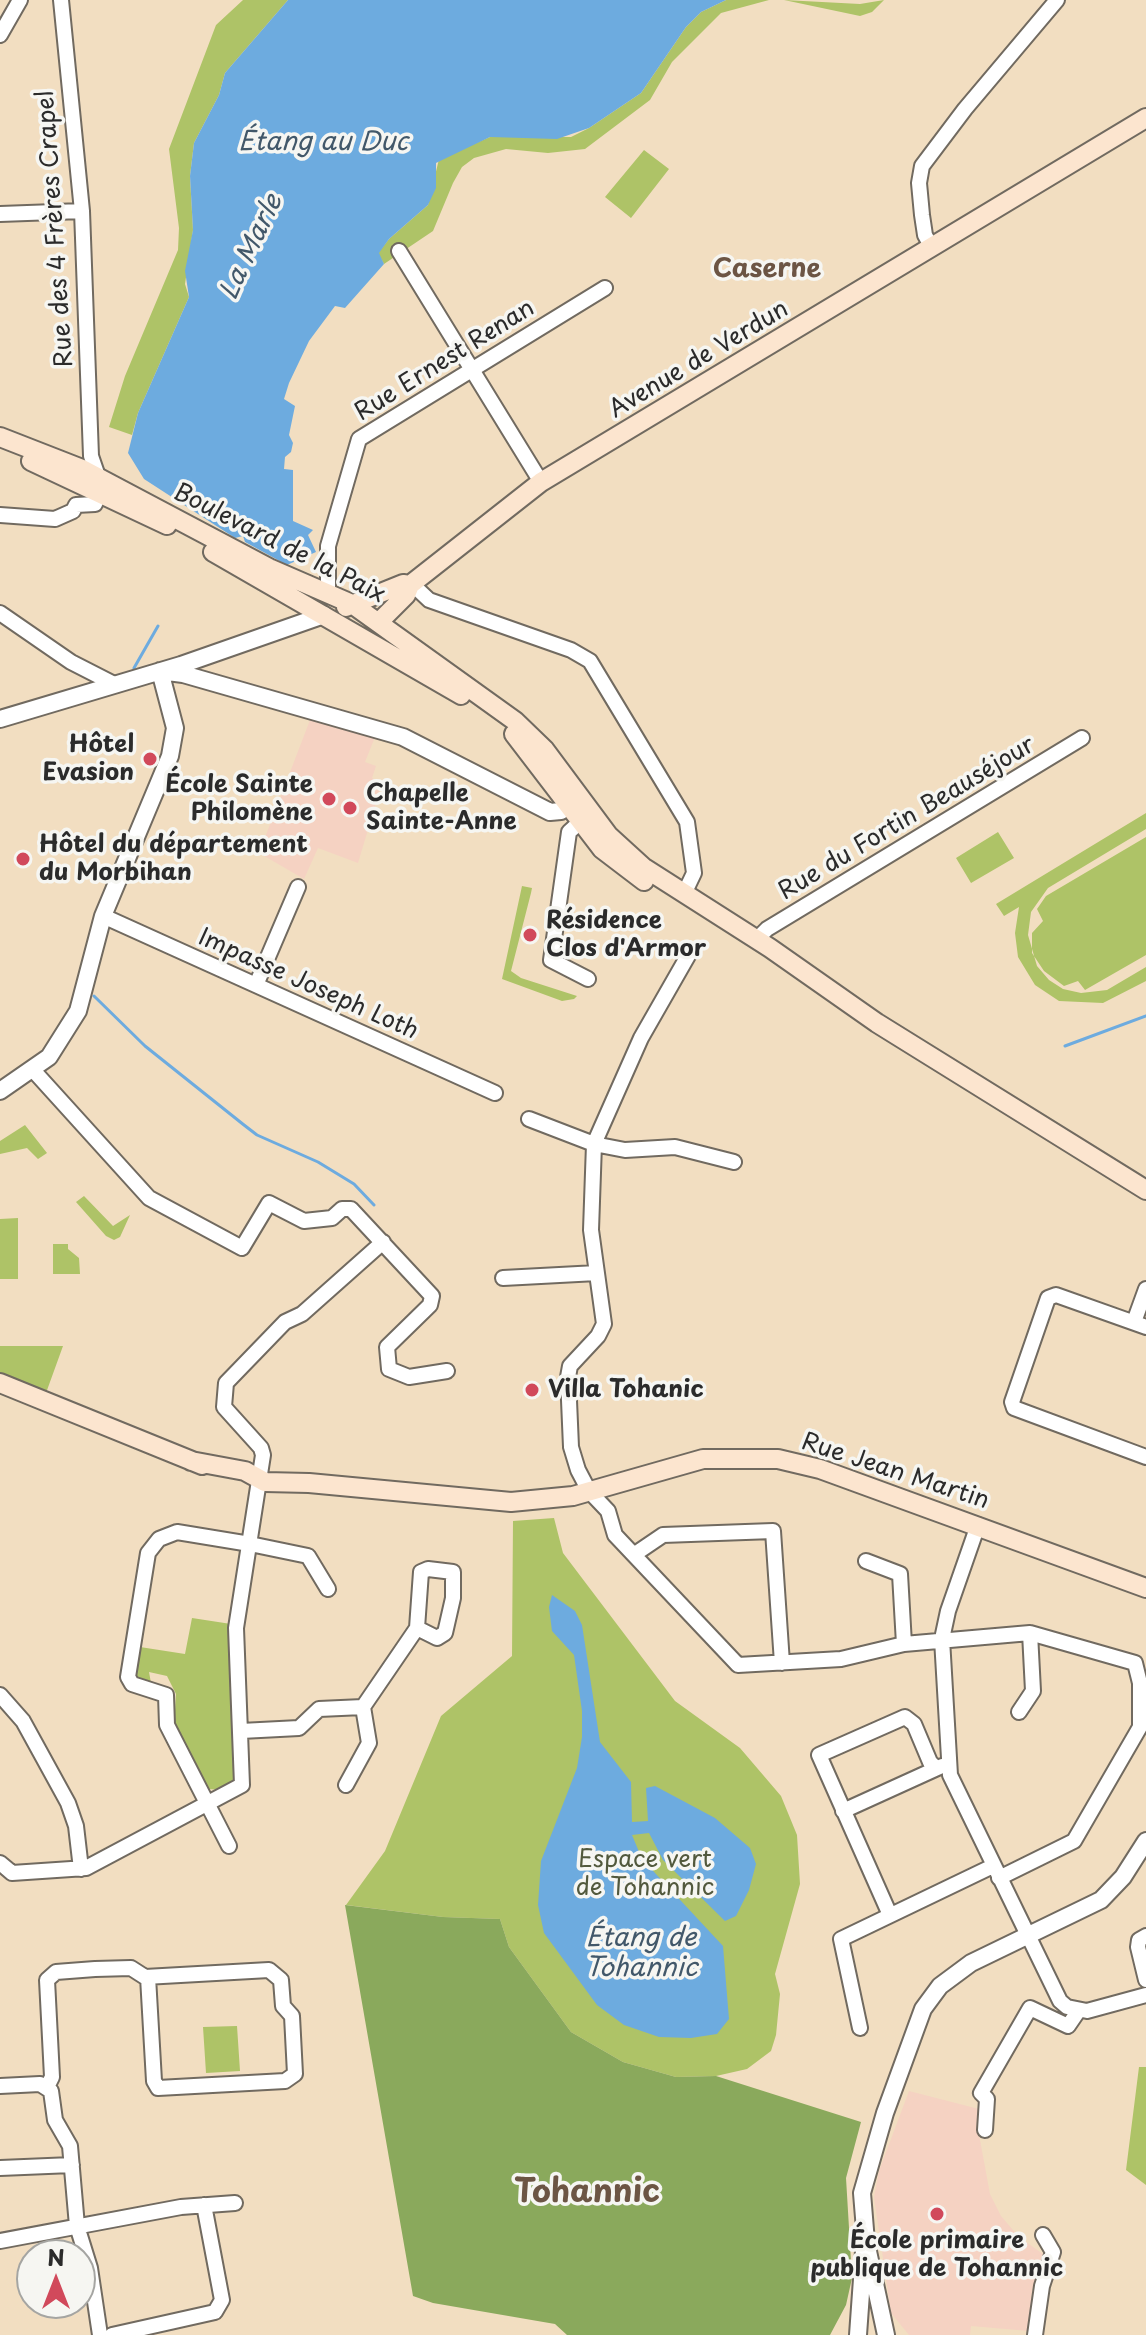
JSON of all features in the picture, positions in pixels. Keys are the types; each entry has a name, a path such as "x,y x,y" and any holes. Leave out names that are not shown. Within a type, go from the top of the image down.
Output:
{"main road":[{"name":"Avenue de Verdun","path":"379,622 406,595 411,584 541,482 1146,118"},
{"name":"Boulevard de la Paix","path":"0,437 89,475 269,568 328,591 338,610 379,622 515,721 545,750 574,802 580,822 613,860 790,974 829,990"},
{"name":"Boulevard de la Paix","path":"0,449 89,475 164,524 238,566 268,576 338,610 496,718 625,852 829,990"},
{"name":"Avenue de Verdun","path":"338,610 403,584 411,584"},
{"path":"338,610 343,619 448,673"},
{"path":"829,990 1146,1190"},
{"name":"Rue Jean Martin","path":"0,1383 235,1477 266,1475 309,1483 511,1502 589,1491 703,1459 769,1458 820,1469 1146,1588"},
{"name":"Rue Jean Martin","path":"1127,1582 1146,1595"}],"street":[{"path":"0,35 20,0"},
{"name":"Rue des 4 Frères Crapel","path":"61,0 82,211 89,475 70,496 76,505"},
{"path":"932,248 925,235 922,215 919,183 922,166 965,109 1057,0"},
{"path":"0,214 82,211"},
{"path":"399,251 541,482"},
{"name":"Rue Ernest Renan","path":"328,591 328,546 359,439 605,288"},
{"path":"0,515 55,519 73,511 76,505 95,504 89,475"},
{"path":"411,584 429,600 571,650 590,661 687,822 694,873 684,894"},
{"name":"Avenue de Verdun","path":"0,719 240,646 338,610"},
{"path":"0,613 71,662 116,685"},
{"path":"0,1091 33,1070 57,1047 78,1011 103,916 170,756 175,728 160,671 183,674 403,737 537,808 556,813 574,802"},
{"name":"Rue du Fortin Beauséjour","path":"756,940 767,929 1082,738"},
{"path":"580,822 569,832 551,960 588,979"},
{"path":"256,985 298,887"},
{"name":"Impasse Joseph Loth","path":"103,916 495,1093"},
{"path":"689,954 641,1038 594,1144 591,1230 604,1324 598,1336 570,1366 571,1447 589,1491 608,1511 615,1535 733,1663 845,1659 904,1644 1030,1633 1132,1661 1139,1672 1142,1721 1074,1841 890,1915 841,1939 860,2028"},
{"path":"33,1070 149,1198 242,1248 269,1203 304,1221 332,1218 346,1207 432,1296 430,1305 387,1347 389,1369 409,1377 447,1371"},
{"path":"529,1119 594,1144 625,1150 675,1147 734,1162"},
{"path":"0,1863 12,1873 81,1869 207,1806 242,1785 236,1628 263,1451 224,1407 227,1380 285,1322 302,1314 383,1242"},
{"path":"503,1278 597,1273"},
{"path":"1146,1289 1140,1325 1056,1295 1048,1298 1012,1402 1014,1408 1146,1457"},
{"path":"943,1766 942,1639 978,1525"},
{"path":"635,1554 663,1535 773,1531 782,1663"},
{"path":"229,1846 167,1725 166,1695 129,1681 147,1558 155,1542 177,1532 250,1544 308,1556 328,1589"},
{"path":"866,1561 900,1574 904,1644"},
{"path":"346,1785 369,1743 363,1707 417,1628 421,1572 453,1572 453,1598 445,1633 437,1638 417,1628"},
{"path":"1019,1712 1033,1691 1030,1633"},
{"path":"0,1695 23,1721 68,1803 76,1826 81,1869"},
{"path":"241,1731 297,1728 319,1709 363,1707"},
{"path":"890,1915 820,1761 822,1752 905,1717 914,1724 930,1762 943,1766 950,1775 1054,1994 1067,2007 1079,2010 1093,2010 1146,1995"},
{"path":"843,1811 943,1766"},
{"path":"886,2335 866,2242 862,2202 866,2171 923,2009 940,1986 959,1971 1101,1900 1123,1877 1146,1841"},
{"path":"1146,1936 1139,1940 1138,1947 1146,1980"},
{"path":"47,2087 52,2077 49,1978 62,1971 127,1968 148,1977 269,1970 281,1980 283,2006 292,2016 295,2074 285,2081 158,2088 154,2081 148,1977"},
{"path":"985,2130 987,2099 981,2093 1030,2008 1068,2026 1079,2010"},
{"path":"0,2086 47,2087"},
{"path":"47,2087 53,2096 55,2120 70,2146 77,2226 90,2268 100,2335"},
{"path":"0,2168 72,2165"},
{"path":"0,2241 204,2205 235,2203"},
{"path":"112,2335 215,2312 222,2300 204,2205"},
{"path":"1035,2335 1042,2286 1053,2252 1043,2235"},
{"path":"858,2335 866,2242"}],"shaded area":[{"name":"École Sainte Philomène","path":"310,720 375,737 365,762 376,766 372,778 382,783 358,863 318,848 304,879 259,853"},
{"name":"École primaire publique de Tohannic","path":"909,2091 979,2109 978,2129 990,2194 1001,2216 1019,2237 1043,2254 1032,2290 1029,2331 971,2326 970,2335 909,2335 891,2313 874,2197 879,2171"}],"green space":[{"path":"243,0 288,0 225,73 219,95 194,143 190,176 193,230 185,284 189,297 138,413 132,435 109,427 125,376 178,250 179,228 169,149 216,25"},
{"path":"726,0 769,0 721,13 672,62 650,100 585,149 548,153 506,149 474,158 462,167 453,183 433,231 384,264 378,253 389,239 428,205 439,159 490,137 571,137 589,128 641,93 686,27 701,12"},
{"path":"784,0 860,4 884,0 872,12 860,16"},
{"path":"644,150 669,169 631,218 605,197"},
{"path":"1146,813 1146,829 1048,888 1031,912 1028,935 1037,966 1049,980 1063,989 1081,993 1107,990 1146,967 1146,981 1103,1003 1059,1001 1035,985 1018,957 1015,933 1019,907 1004,916 996,904"},
{"path":"998,832 1014,858 971,883 956,858"},
{"path":"1146,837 1146,955 1085,990 1078,981 1064,986 1044,971 1032,953 1032,933 1043,921 1037,909 1046,896"},
{"path":"522,886 532,888 511,971 521,978 577,996 574,999 562,1001 502,979"},
{"path":"25,1125 47,1153 38,1159 27,1148 0,1154 0,1141"},
{"path":"84,1196 113,1226 130,1215 120,1237 114,1240 106,1236 76,1202"},
{"path":"18,1218 18,1279 0,1279 0,1219"},
{"path":"53,1244 68,1244 68,1249 79,1258 80,1274 53,1274"},
{"path":"0,1346 63,1346 46,1393 0,1375"},
{"name":"Espace vert de Tohannic","path":"554,1518 563,1553 675,1701 740,1748 781,1796 797,1835 800,1884 775,1974 780,1994 776,2035 771,2051 747,2069 716,2076 676,2077 623,2062 571,2032 509,1947 500,1919 443,1917 346,1905 385,1851 441,1716 512,1656 513,1521"},
{"path":"192,1618 231,1624 236,1777 223,1790 208,1789 174,1725 176,1694 167,1676 149,1672 151,1683 135,1674 140,1647 185,1654"},
{"path":"345,1905 443,1917 500,1919 509,1947 571,2032 623,2062 676,2077 716,2076 861,2122 846,2178 852,2278 846,2305 830,2335 567,2335 555,2324 433,2303 413,2296"},
{"path":"237,2026 240,2071 206,2073 203,2027"},
{"path":"1139,2067 1146,2067 1146,2185 1126,2170"}],"water":[{"name":"Étang au Duc","path":"288,0 726,0 701,12 686,27 641,93 589,128 557,139 490,137 436,163 436,188 428,205 389,239 379,253 384,264 345,308 335,306 309,341 289,383 284,399 295,406 289,435 293,443 291,452 285,457 284,469 293,470 293,521 313,530 308,535 316,552 287,565 245,542 243,536 235,538 144,479 128,453 138,413 189,297 185,271 193,230 190,176 194,143 219,95 225,73"},
{"name":"Étang de Tohannic","path":"552,1595 575,1611 582,1625 600,1742 631,1782 632,1822 648,1821 646,1788 655,1786 715,1818 750,1848 756,1864 749,1890 736,1916 725,1921 663,1860 649,1833 632,1835 642,1859 723,1946 729,2019 717,2034 691,2038 659,2037 624,2025 597,2005 544,1933 538,1905 541,1861 577,1768 582,1737 582,1711 574,1655 552,1631 549,1607"}],"waterway":[{"name":"La Marle","path":"134,668 158,626"},
{"path":"94,996 145,1046 257,1135 318,1162 354,1184 374,1205"},
{"path":"1065,1046 1146,1016"}],"place":[{"name":"Hôtel Evasion","path":"150,759"},
{"name":"École Sainte Philomène","path":"329,799"},
{"name":"Chapelle Sainte-Anne","path":"350,808"},
{"name":"Hôtel du département du Morbihan","path":"23,859"},
{"name":"Résidence Clos d'Armor","path":"530,935"},
{"name":"Villa Tohanic","path":"532,1390"},
{"name":"École primaire publique de Tohannic","path":"937,2214"}],"district":[{"name":"Caserne","path":"767,270"},
{"name":"Tohannic","path":"587,2193"}]}
